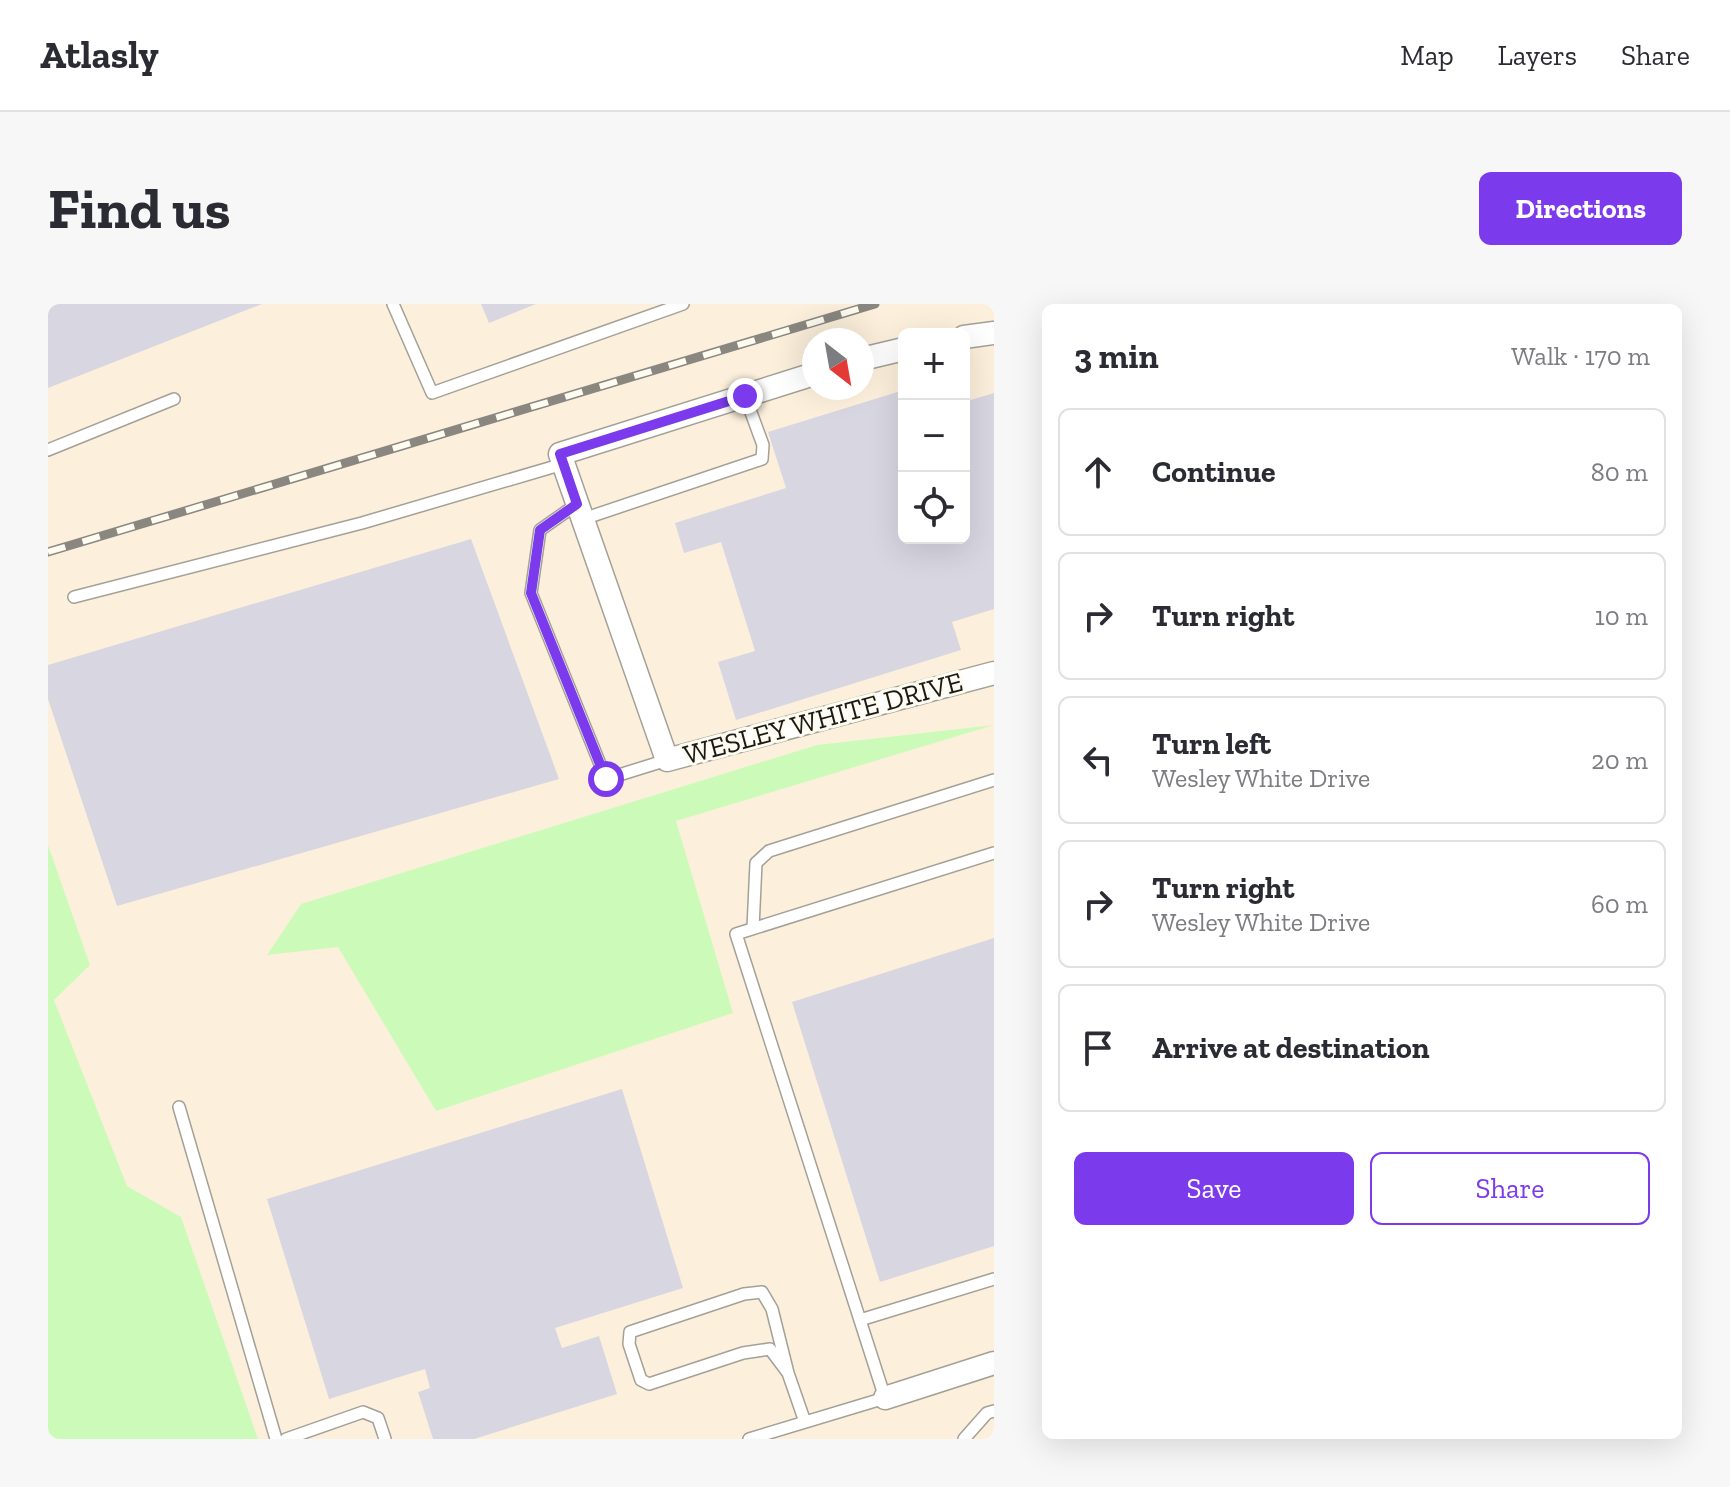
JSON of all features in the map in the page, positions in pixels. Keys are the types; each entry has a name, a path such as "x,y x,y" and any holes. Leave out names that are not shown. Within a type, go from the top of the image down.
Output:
{"street":[{"path":"970,336 994,333"},
{"path":"874,356 898,350"},
{"path":"563,464 560,454 802,378"},
{"name":"WESLEY WHITE DRIVE","path":"563,464 667,760 994,673"},
{"path":"885,1398 994,1363"}],"lane":[{"path":"393,304 432,393 683,304"},
{"path":"667,760 606,779 531,593 540,530 580,512 762,459 763,445 745,396"},
{"path":"48,450 174,399"},
{"path":"74,597 362,523 563,464"},
{"path":"753,928 756,863 769,851 994,780"},
{"path":"749,1439 885,1398 736,934 994,853"},
{"path":"179,1107 276,1439"},
{"path":"860,1320 994,1279"},
{"path":"788,1373 770,1349 743,1353 649,1384 641,1380 633,1360 630,1332 744,1294 762,1292 772,1309 788,1373 805,1422"},
{"path":"964,1439 987,1413 994,1411"},
{"path":"286,1439 363,1412 378,1418 385,1439"}],"shaded area":[{"path":"48,304 994,304 994,1439 48,1439"}],"green space":[{"path":"994,725 676,821 733,1013 436,1111 338,947 267,955 301,904 817,745"},
{"path":"48,845 90,965 54,1000 127,1186 181,1217 258,1439 48,1439"}],"building":[{"path":"48,304 262,304 48,388"},
{"path":"481,304 536,304 489,323"},
{"path":"898,392 898,544 970,544 970,400 994,393 994,609 952,622 961,650 736,720 718,662 755,651 721,542 684,553 675,523 786,488 768,432"},
{"path":"471,539 559,779 117,906 48,699 48,665"},
{"path":"994,938 994,1246 880,1282 792,1002"},
{"path":"622,1089 683,1288 555,1328 562,1348 599,1336 617,1394 474,1439 433,1439 418,1392 430,1388 425,1369 329,1399 267,1199"}],"railway":[{"path":"48,552 875,304"}],"route":[{"path":"606,779 531,593 540,530 577,504 560,454 745,396"}]}
